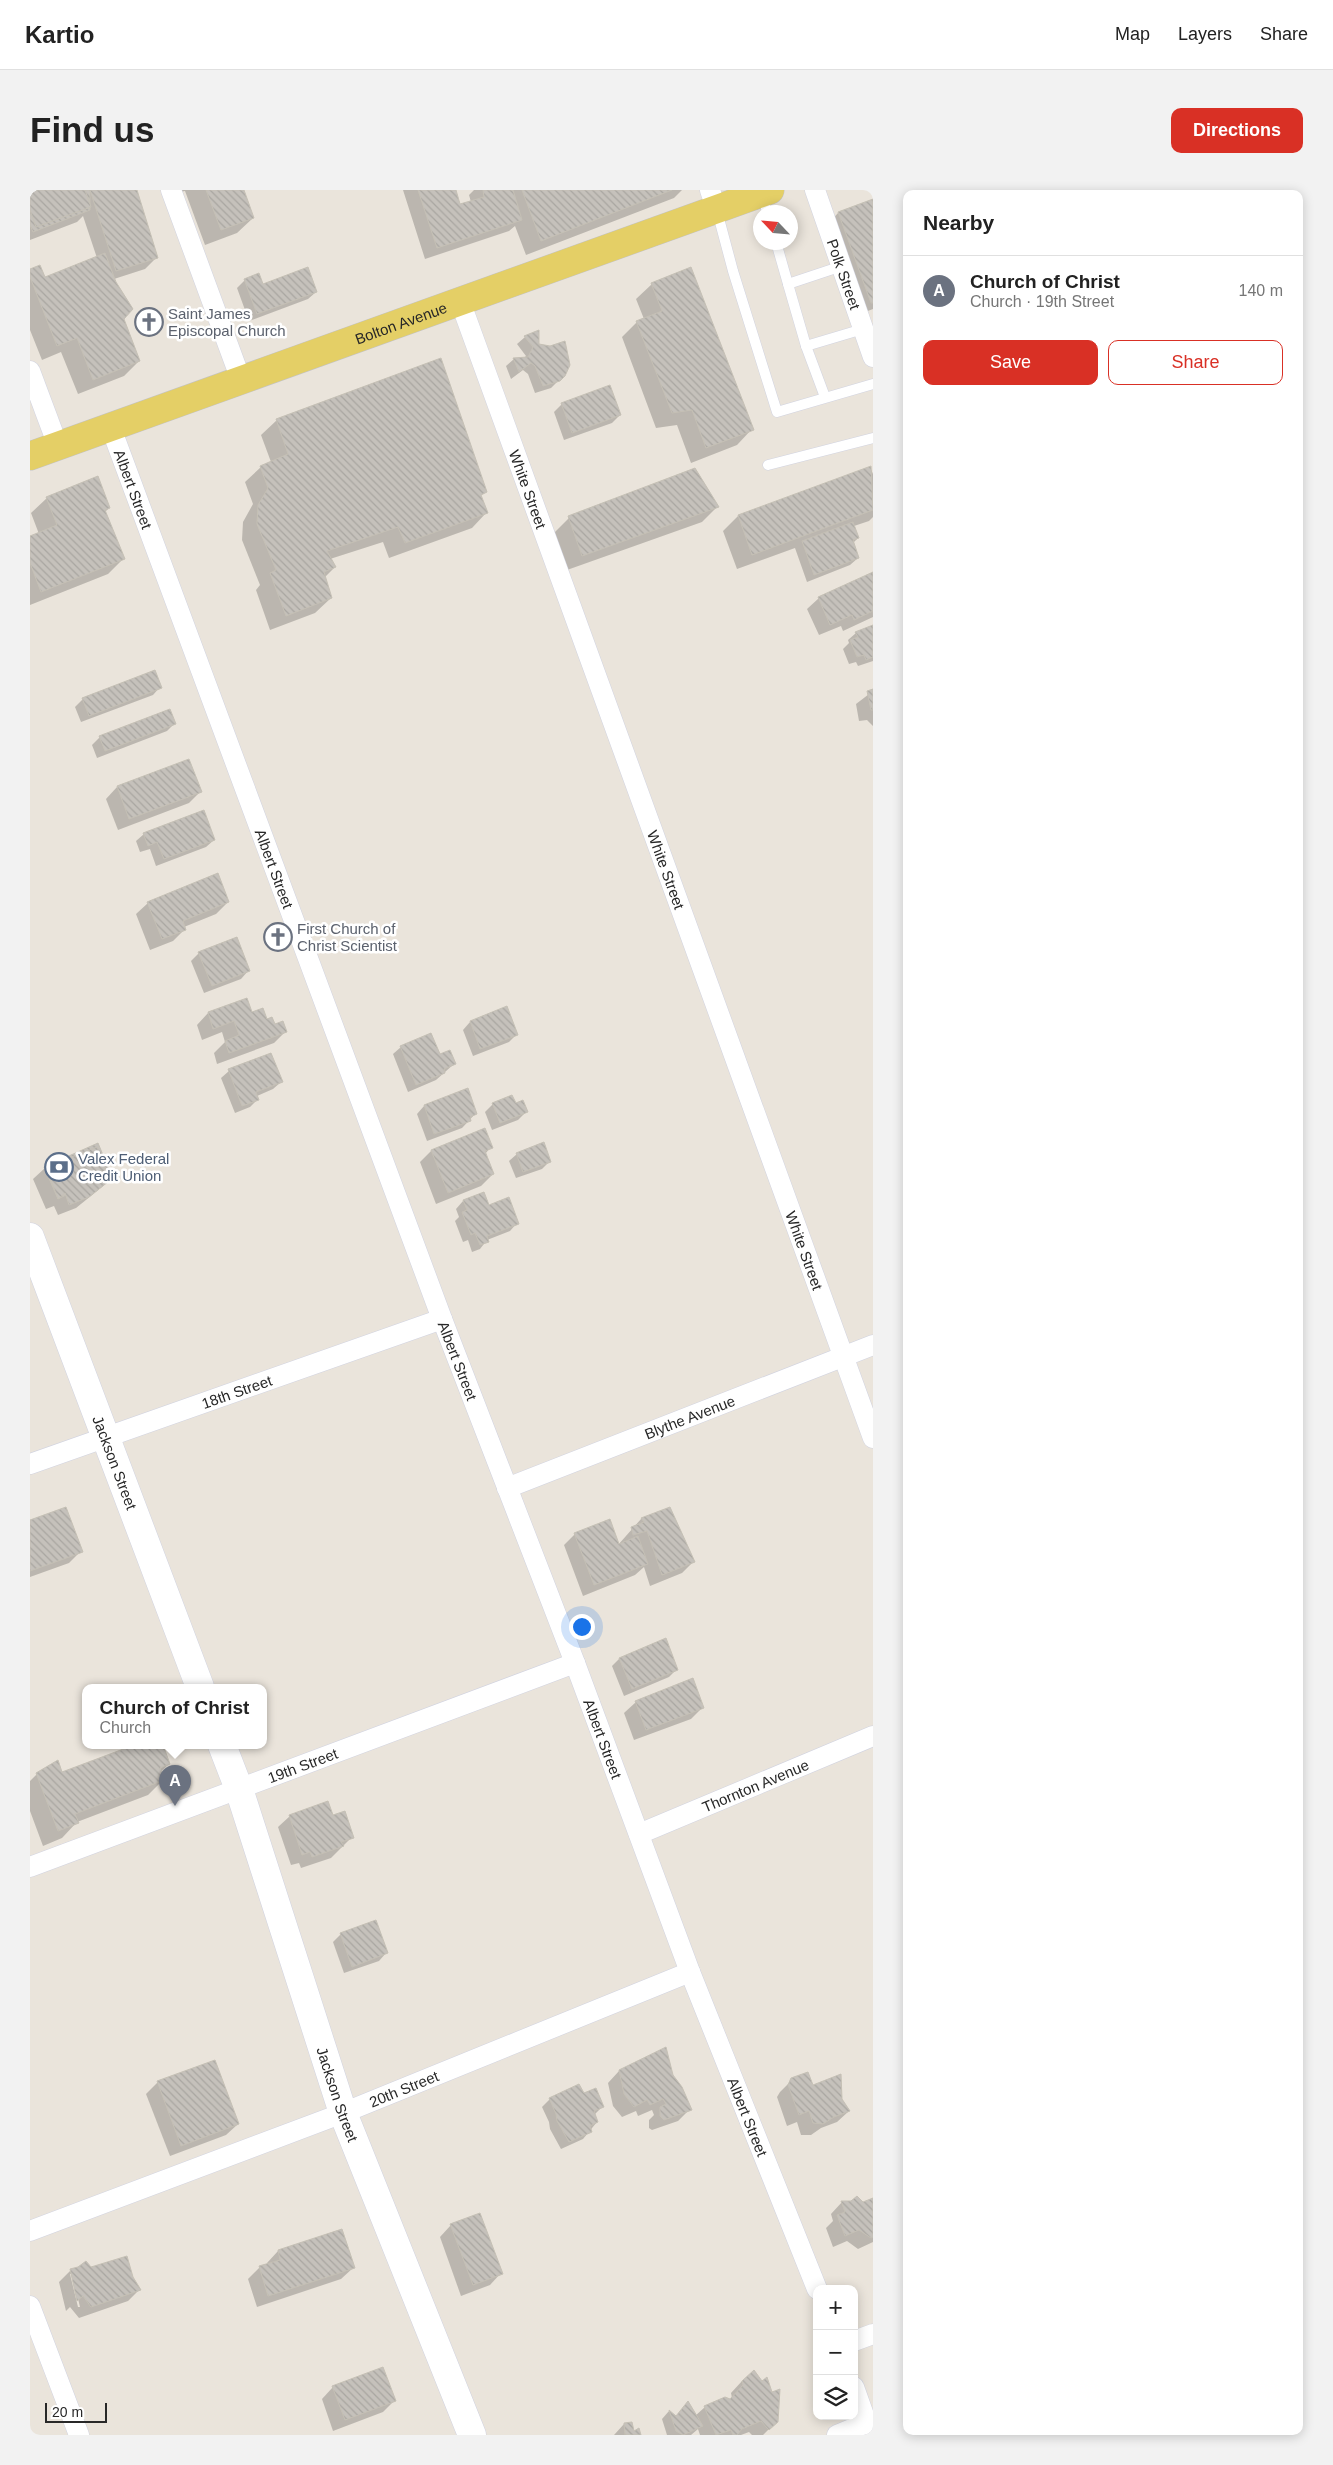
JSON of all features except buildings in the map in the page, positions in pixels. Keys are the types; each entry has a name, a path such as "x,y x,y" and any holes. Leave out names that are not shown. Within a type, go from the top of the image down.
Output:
{"main road":[{"name":"Bolton Avenue","path":"30,456 460,300 713,199 766,198"},
{"name":"Jackson Street","path":"30,1237 199,1684"},
{"name":"Jackson Street","path":"224,1749 239,1789 343,2113 472,2435"}],"street":[{"path":"171,190 241,380"},
{"name":"Polk Street","path":"815,190 873,358"},
{"name":"White Street","path":"460,300 873,1438"},
{"path":"30,370 58,446"},
{"name":"Albert Street","path":"111,428 442,1319 575,1663 690,1972 815,2285"},
{"name":"18th Street","path":"30,1464 442,1319"},
{"name":"Blythe Avenue","path":"508,1488 873,1345"},
{"name":"19th Street","path":"30,1867 575,1663"},
{"name":"Thornton Avenue","path":"639,1834 873,1736"},
{"name":"20th Street","path":"30,2231 343,2113 690,1972"},
{"path":"30,2306 79,2435"},
{"path":"858,2340 873,2334"},
{"path":"837,2435 869,2429 858,2398"}],"lane":[{"path":"713,199 733,271 777,412 825,396 873,384"},
{"path":"778,250 806,346 825,396"},
{"path":"788,284 842,266"},
{"path":"806,346 863,329"},
{"path":"768,465 873,438"}],"place":[{"name":"Saint James Episcopal Church","path":"149,322"},
{"name":"First Church of Christ Scientist","path":"278,937"},
{"name":"Valex Federal Credit Union","path":"59,1167"},
{"name":"Church of Christ","path":"175,1806"}]}
